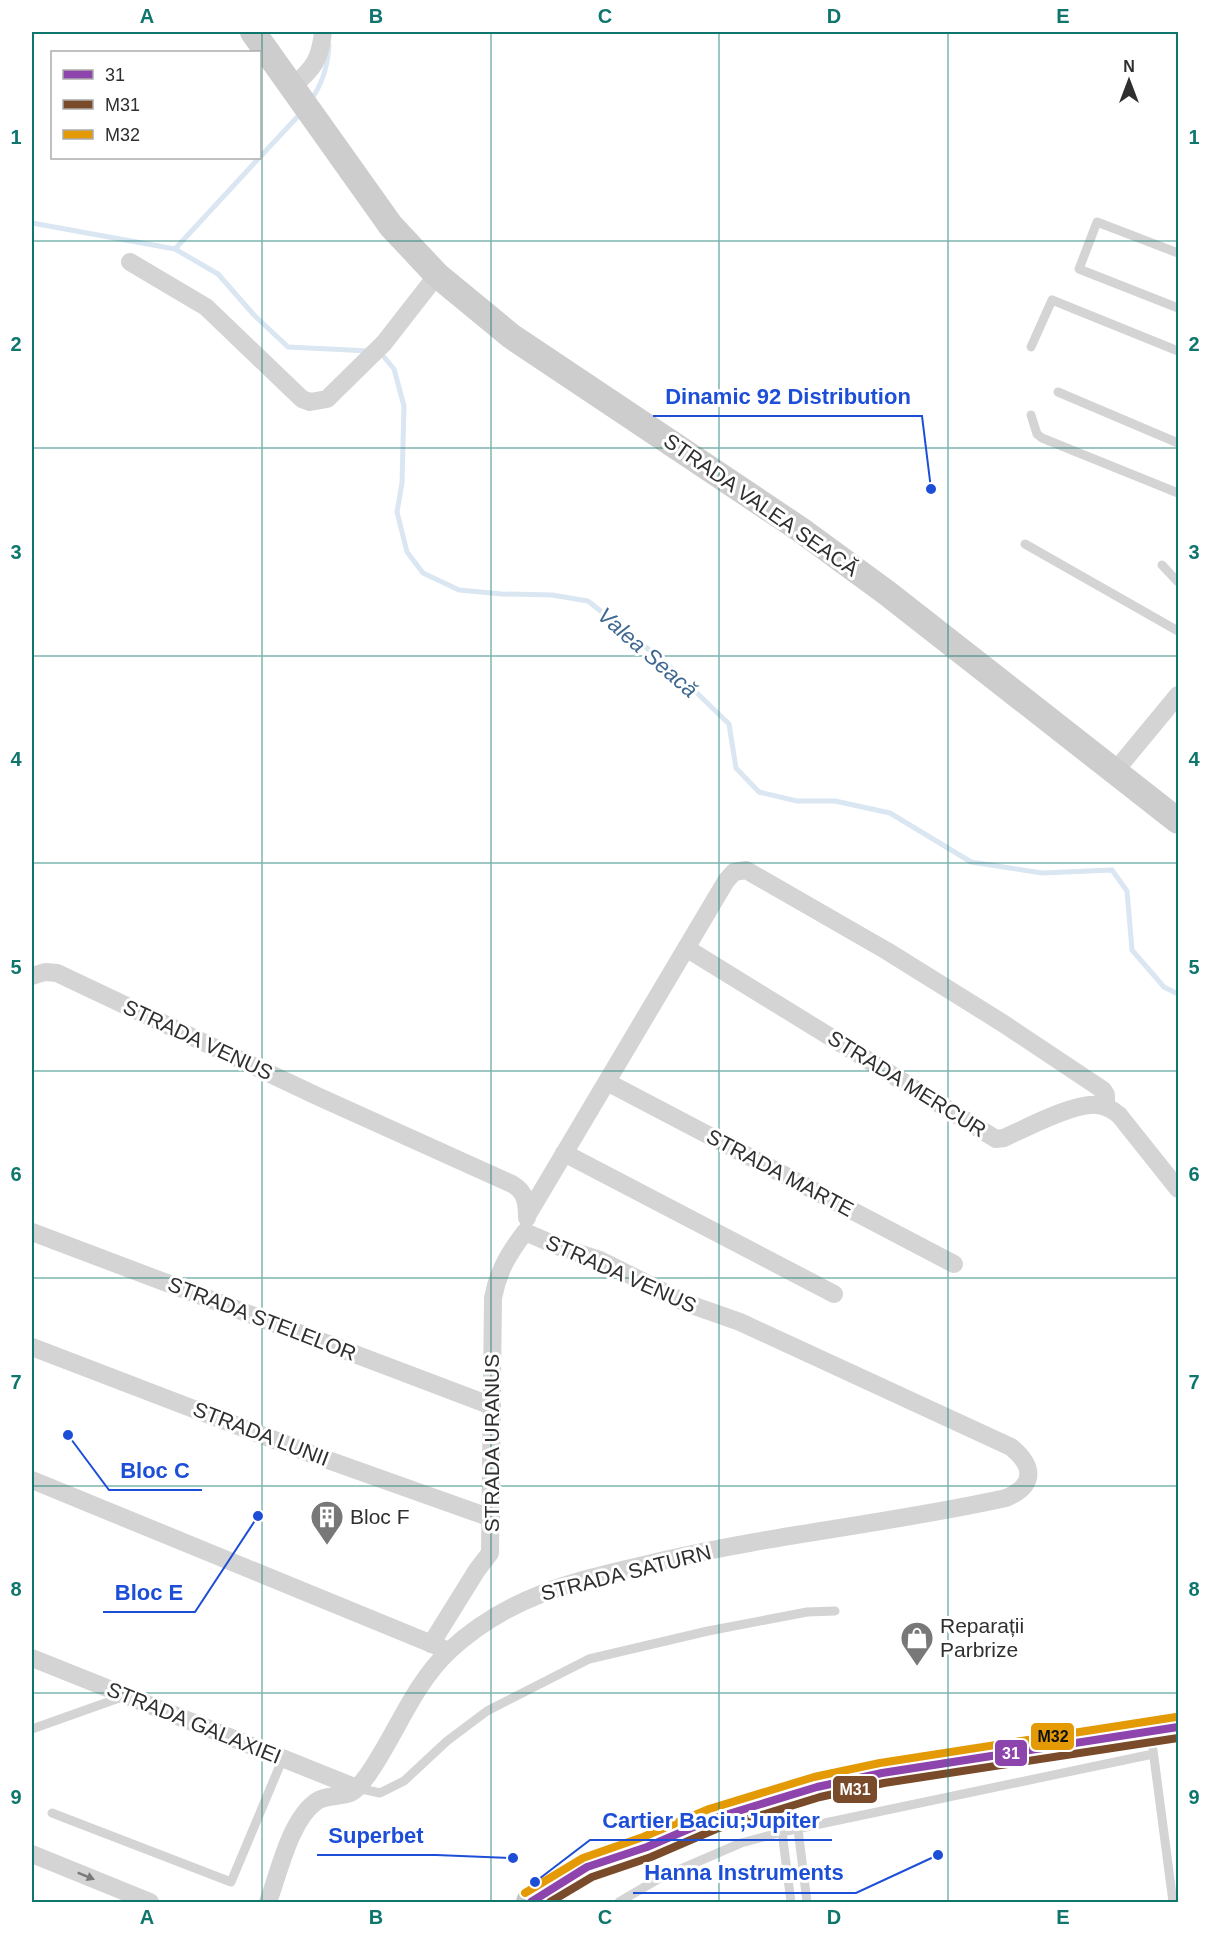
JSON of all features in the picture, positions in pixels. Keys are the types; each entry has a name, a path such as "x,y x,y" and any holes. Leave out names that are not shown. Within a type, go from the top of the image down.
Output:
{"main road":[{"name":"STRADA VALEA SEACĂ","path":"253,32 391,226 437,275 511,336 820,544 888,593 1179,821"},
{"path":"531,1902 587,1867 647,1847 712,1819 817,1787 882,1773 1161,1738"}],"street":[{"path":"294,90 315,64 320,52 323,32"},
{"path":"130,262 206,307 302,399 310,402 327,399 368,360 437,275"},
{"path":"1116,770 1177,701"},
{"name":"STRADA URANUS","path":"431,1644 490,1553 496,1281 564,1153 726,881 734,872 746,870 887,951 1103,1090 1106,1095 1106,1107"},
{"name":"STRADA MERCUR","path":"686,948 996,1139 1004,1138 1077,1107 1090,1105 1106,1107"},
{"name":"STRADA VENUS","path":"32,976 45,972 57,973 317,1096 512,1184 522,1191 527,1205 526,1224 560,1247 600,1260 686,1303 740,1322 1011,1447 1022,1456 1027,1466 1029,1473 1026,1484"},
{"name":"STRADA MARTE","path":"607,1082 954,1264"},
{"path":"1106,1107 1119,1115 1179,1189"},
{"path":"564,1153 834,1294"},
{"name":"STRADA STELELOR","path":"32,1232 492,1406"},
{"name":"STRADA LUNII","path":"32,1347 314,1455 492,1518"},
{"path":"32,1480 449,1651"},
{"name":"STRADA SATURN","path":"357,1788 374,1765 413,1695 431,1670 470,1634 521,1601 585,1579 694,1553 988,1501 1016,1493 1026,1484"},
{"name":"STRADA GALAXIEI","path":"36,1664 125,1696 357,1788"},
{"path":"268,1902 294,1830 303,1815 316,1802 325,1797 348,1794 357,1788"},
{"path":"32,1854 150,1902"}],"lane":[{"path":"1179,253 1097,222 1079,269 1179,308"},
{"path":"1031,347 1052,300 1179,351"},
{"path":"1058,392 1179,443"},
{"path":"1031,415 1037,434 1042,438 1179,493"},
{"path":"1025,544 1179,631"},
{"path":"1162,565 1179,582"},
{"path":"357,1788 380,1793 404,1781 447,1741 487,1711 589,1659 708,1631 807,1612 835,1611"},
{"path":"32,1729 125,1696"},
{"path":"619,1902 660,1878 741,1843 1161,1738 1173,1902"},
{"path":"52,1813 231,1882 283,1758"},
{"path":"798,1829 807,1902"},
{"path":"782,1832 791,1902"}],"waterway":[{"name":"Valea Seacă","path":"310,101 324,74 329,45"},
{"name":"Valea Seacă","path":"261,156 301,113"},
{"name":"Valea Seacă","path":"175,249 258,159"},
{"name":"Valea Seacă","path":"32,223 175,249 218,274 254,315 288,347 370,351"},
{"name":"Valea Seacă","path":"379,351 394,369 404,406 402,483 397,512 407,552 423,573 459,590 552,595 588,601 667,664 729,724 736,768 759,792 797,801 835,801 890,813 971,862 1042,873 1112,870 1127,891 1132,950 1164,987 1178,994"}],"transit line":[{"name":"M32","path":"525,1893 583,1858 643,1837 709,1809 814,1777 880,1763 1176,1717"},
{"name":"31","path":"531,1902 587,1867 647,1847 712,1819 817,1787 882,1773 1178,1727"},
{"name":"M31","path":"550,1902 592,1877 651,1857 716,1829 820,1797 884,1783 1178,1738"}],"place":[{"name":"Dinamic 92 Distribution","path":"931,489"},
{"name":"Bloc C","path":"68,1435"},
{"name":"Bloc E","path":"258,1516"},
{"name":"Bloc F","path":"327,1546"},
{"name":"Reparații Parbrize","path":"917,1667"},
{"name":"Hanna Instruments","path":"938,1855"},
{"name":"Superbet","path":"513,1858"},
{"name":"Cartier Baciu;Jupiter","path":"535,1882"}]}
